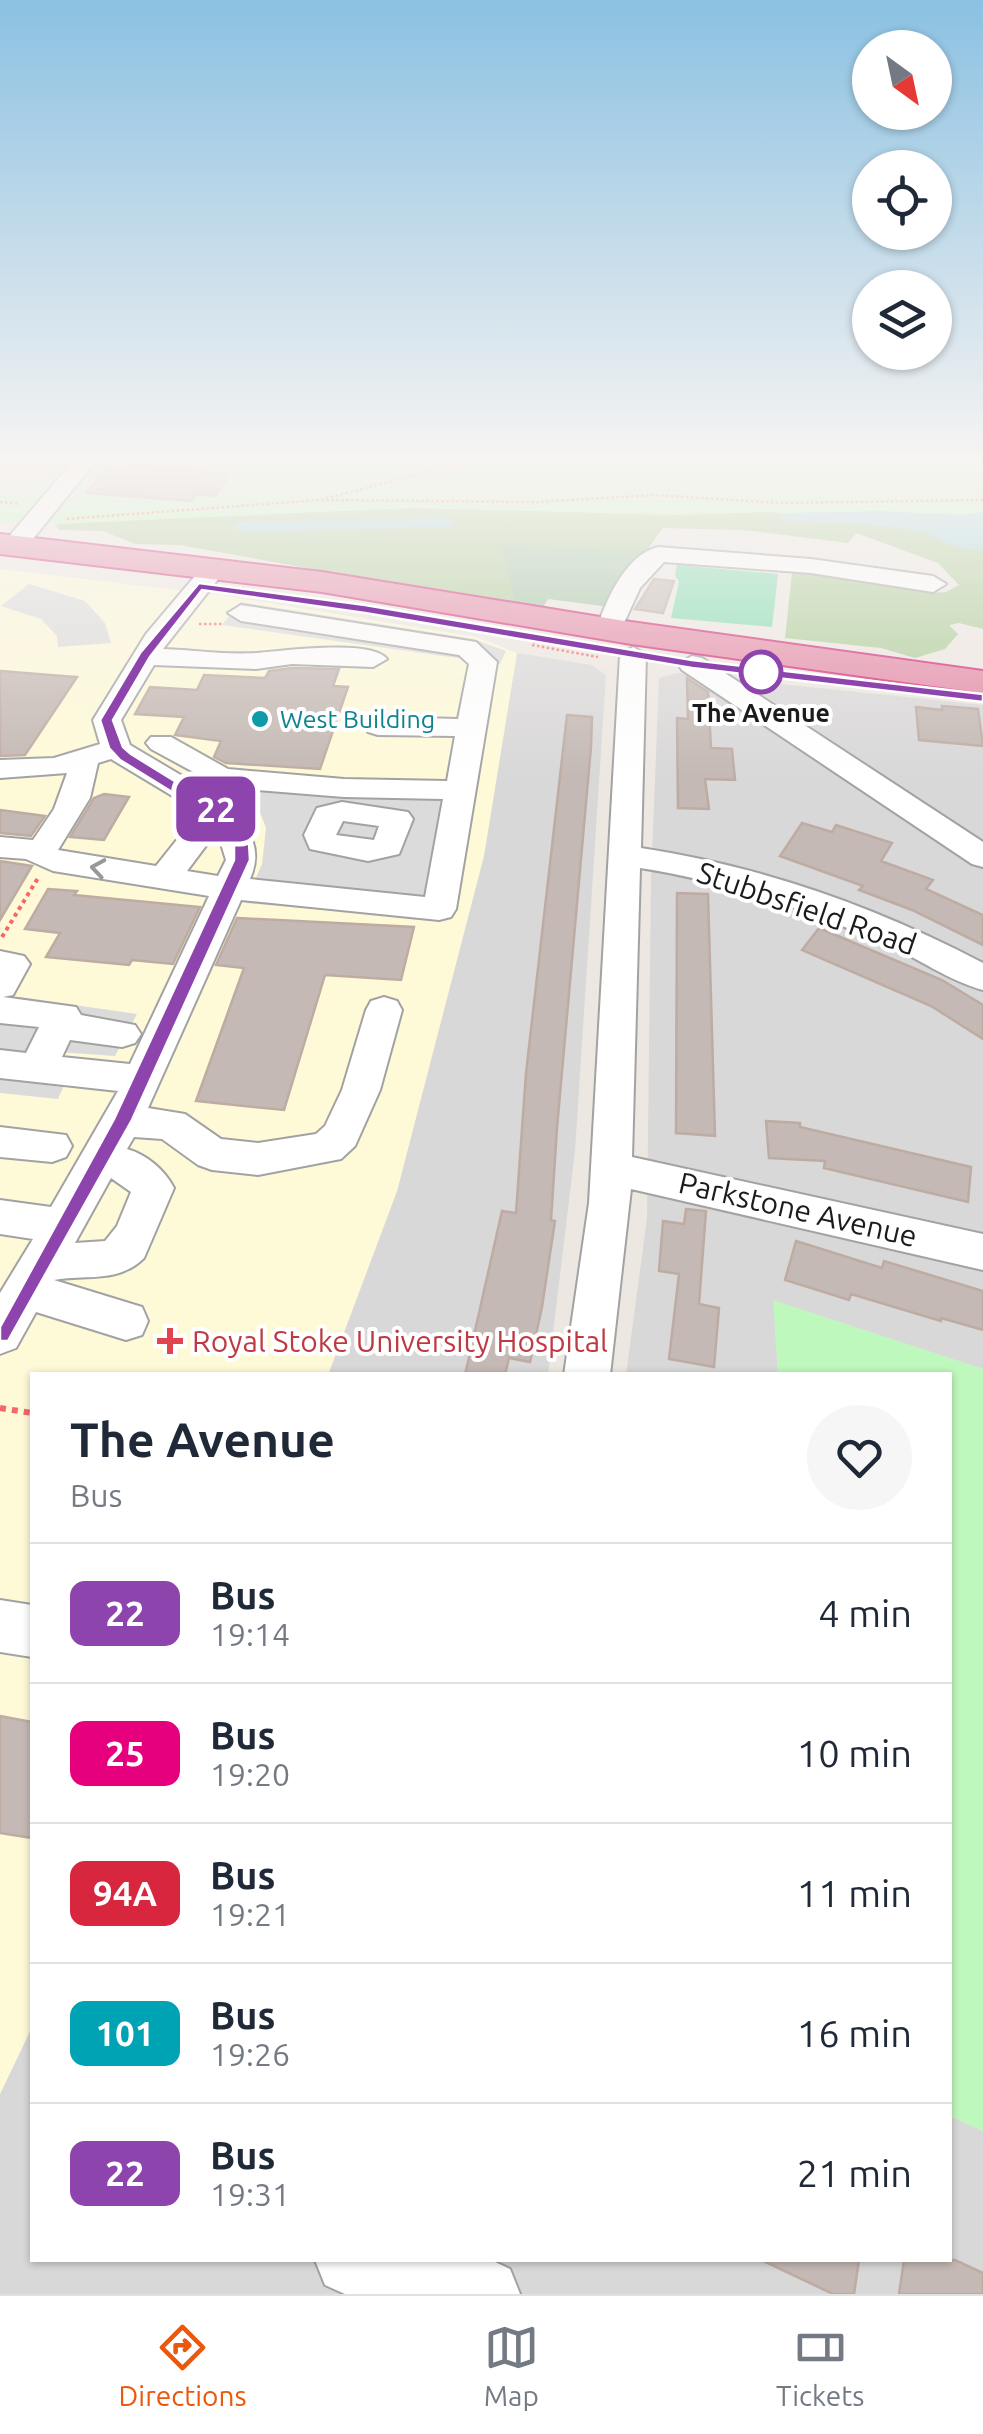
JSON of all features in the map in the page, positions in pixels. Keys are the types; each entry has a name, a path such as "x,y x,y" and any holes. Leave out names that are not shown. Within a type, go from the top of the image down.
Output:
{"highway":[{"path":"133,564 365,609 983,682"},
{"path":"627,640 692,664 983,698"}],"street":[{"path":"587,1372 612,1169 626,856 627,640 618,602 634,574 646,564"},
{"path":"784,564 926,573"},
{"path":"0,1334 123,1120 236,874 242,843 235,830 218,810 139,768 116,748 106,720 144,656 207,577"},
{"path":"0,847 164,878 312,873 442,885 484,662 467,648 241,613"},
{"path":"144,656 256,662 292,656 373,659"},
{"path":"692,664 983,857"},
{"path":"378,726 470,728"},
{"path":"161,743 221,778 344,788 458,790"},
{"path":"0,769 28,771 116,748"},
{"path":"45,856 84,780 83,759"},
{"path":"164,878 218,810"},
{"name":"Stubbsfield Road","path":"626,856 669,861 814,904 886,930 983,978"},
{"path":"0,963 12,964 0,986"},
{"path":"0,1010 63,1016 19,1066"},
{"path":"123,1120 171,1125 212,1154 258,1159 327,1148 341,1135 361,1090 384,1010"},
{"path":"58,1025 122,1034"},
{"path":"19,1066 141,1080"},
{"path":"0,1142 52,1146"},
{"path":"46,1259 87,1261 120,1257 134,1241 153,1188 128,1165 99,1160"},
{"name":"Parkstone Avenue","path":"612,1169 707,1187 983,1252"},
{"path":"0,1216 46,1259 126,1320"},
{"path":"0,1626 30,1632"},
{"path":"354,2262 422,2269 485,2294"}],"path":[{"path":"170,622 218,625 236,622 241,613"},
{"path":"0,939 45,856"},
{"path":"0,1408 30,1412"}],"shaded area":[{"name":"Royal Stoke University Hospital","path":"0,569 220,595 476,637 517,653 484,856 397,1191 329,1372 30,1372 30,2031 0,2094"},
{"path":"29,584 85,601 105,623 111,643 58,647 57,636 41,619 1,606"},
{"path":"240,602 474,639 506,651 500,664 222,625"},
{"path":"517,653 592,665 606,675 575,1151 548,1372 329,1372 397,1191 483,856"},
{"path":"677,673 983,705 983,1369 774,1301 778,1372 626,1372 647,1218 651,880 659,678"},
{"path":"202,786 445,797 421,918 245,903 262,864 266,828 261,815"},
{"path":"20,997 137,1014 115,1056 58,1052 65,1083 58,1099 0,1093 0,1007 15,1008"},
{"path":"30,2031 30,2262 360,2262 352,2294 0,2294 0,2094"},
{"path":"952,2117 983,2131 983,2294 483,2294 491,2262 952,2262"}],"green space":[{"path":"285,564 572,564 538,610"},
{"path":"506,564 638,564 610,607 548,599 541,611 516,607"},
{"path":"579,564 637,564 620,587"},
{"path":"939,564 983,564 983,629 959,623 949,625 958,634 945,649 915,658 881,648 785,638 792,573 803,571 927,593 946,592 959,585"},
{"path":"677,565 778,574 772,627 671,618 679,582 675,575"},
{"path":"773,1300 983,1369 983,2131 952,2117 952,1372 778,1372"}],"building":[{"path":"654,579 674,581 663,613 635,609"},
{"name":"West Building","path":"339,669 333,686 348,687 320,769 226,763 214,757 221,741 175,735 184,717 135,714 150,687 197,690 204,675 265,678 269,671"},
{"path":"0,671 77,677 25,755 0,756"},
{"path":"687,678 708,692 711,748 732,749 735,780 705,779 709,809 678,808 677,718 688,719"},
{"path":"942,706 978,709 983,746 919,740 916,707 942,710"},
{"path":"567,715 592,717 557,1128 551,1220 555,1221 542,1307 530,1362 509,1358 506,1372 466,1372 502,1211 516,1213 526,1073"},
{"path":"104,794 129,797 104,840 70,837 94,798"},
{"path":"0,810 45,816 31,836 0,833"},
{"path":"802,823 832,832 836,825 892,843 881,861 933,880 926,889 983,915 983,945 912,910 859,890 863,886 780,856"},
{"path":"0,861 32,866 0,920"},
{"path":"48,889 200,907 173,964 132,960 129,965 46,957 60,933 25,929"},
{"path":"677,893 708,894 715,1136 676,1133"},
{"path":"237,918 414,927 401,980 325,975 284,1110 196,1101 244,968 216,965"},
{"path":"819,928 942,980 983,1005 983,1039 931,1006 802,950"},
{"path":"766,1121 800,1123 800,1127 971,1167 968,1202 824,1168 825,1161 769,1158"},
{"path":"686,1209 706,1211 699,1304 719,1308 714,1367 669,1359 679,1274 659,1271 663,1221 684,1224"},
{"path":"796,1241 882,1268 884,1261 983,1291 983,1330 851,1294 849,1300 785,1280"},
{"path":"0,1716 30,1722 30,1838 0,1833"},
{"path":"955,2260 983,2273 983,2294 899,2294 904,2262"},
{"path":"765,2262 859,2262 854,2294 833,2294"}],"bus line":[{"name":"22","path":"0,1334 123,1120 242,860 242,843 228,820 218,810 139,768 116,748 106,720 144,656 199,586 365,609 692,664 983,698"}],"place":[{"name":"The Avenue","path":"761,672"},
{"name":"West Building","path":"260,719"},
{"name":"Royal Stoke University Hospital","path":"170,1341"}]}
